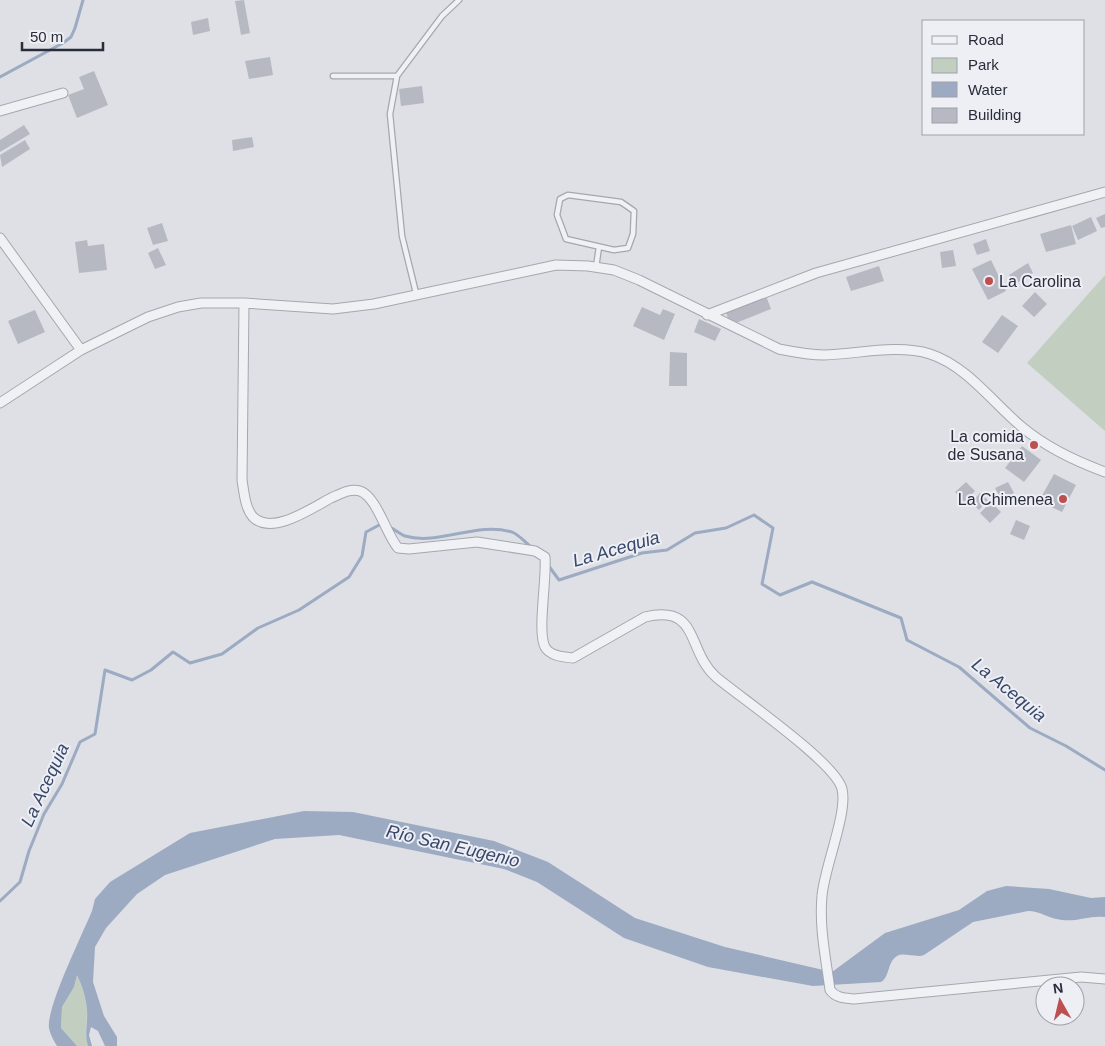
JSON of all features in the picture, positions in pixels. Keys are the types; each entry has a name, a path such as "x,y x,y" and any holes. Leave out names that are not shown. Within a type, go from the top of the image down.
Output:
{"street":[{"path":"0,111 63,94"},
{"path":"707,315 816,273 1105,192"},
{"path":"0,238 81,350"},
{"path":"0,403 81,350 148,317 178,307 202,304 244,304 333,309 374,304 556,265 596,267 614,270 639,280 779,349 803,354 912,351 930,354 946,361 969,378 1022,428 1048,446 1074,461 1105,472"},
{"path":"244,304 242,480 246,504 253,517 266,524 280,523 346,491 360,491 370,498 392,541 398,548 409,549 477,542 536,550 545,557 542,638 545,648 562,657 573,658 645,617 658,614 681,618 689,627 699,653 715,675 817,757 838,778 844,799 822,896 830,990 834,995 854,999 1081,977 1105,979"}],"lane":[{"path":"416,294 402,236 390,114 397,76 442,16 460,0"},
{"path":"333,76 397,76"},
{"path":"568,195 622,202 634,211 633,234 628,248 614,250 599,247 566,239 557,215 560,199 568,195"},
{"path":"596,267 599,247"}],"green space":[{"path":"1105,275 1105,431 1027,363"},
{"path":"77,974 84,992 87,1011 86,1033 88,1046 77,1046 61,1028 62,1007 74,987"}],"water":[{"name":"Río San Eugenio","path":"304,811 353,812 494,841 548,862 635,918 725,947 832,972 885,933 959,910 987,891 1006,886 1049,889 1091,898 1105,897 1105,917 1062,920 1028,911 973,922 924,955 897,956 892,962 886,977 881,982 813,986 708,967 624,938 537,882 504,869 339,835 275,839 165,875 137,894 106,928 95,947 93,982 104,1016 117,1037 117,1046 105,1046 98,1031 91,1027 89,1035 92,1046 88,1046 84,992 77,975 74,987 62,1007 61,1028 77,1046 57,1046 49,1028 53,1004 92,911 95,899 110,882 190,833"}],"building":[{"path":"244,0 250,33 241,35 235,1"},
{"path":"208,18 210,31 193,35 191,22"},
{"path":"270,57 273,75 249,79 245,61"},
{"path":"94,71 108,105 77,118 68,95 84,89 79,77"},
{"path":"422,86 424,103 401,106 399,89"},
{"path":"24,125 30,134 0,152 0,140"},
{"path":"252,137 254,147 233,151 232,140"},
{"path":"25,140 30,149 2,167 0,155"},
{"path":"1105,214 1105,227 1101,228 1096,218"},
{"path":"1091,217 1097,231 1078,240 1072,226"},
{"path":"162,223 168,241 153,245 147,228"},
{"path":"1071,225 1076,244 1046,252 1040,234"},
{"path":"986,239 990,251 977,255 973,244"},
{"path":"87,240 88,246 104,244 107,270 79,273 75,242"},
{"path":"158,248 166,265 155,269 148,253"},
{"path":"953,250 956,266 942,268 940,252"},
{"path":"991,260 1006,291 988,300 972,269"},
{"path":"1028,263 1033,273 1015,284 1009,275"},
{"path":"879,266 884,281 851,291 846,277"},
{"path":"1035,292 1047,304 1034,317 1022,306"},
{"path":"766,296 771,309 736,323 728,319 726,312"},
{"path":"642,307 660,315 663,309 675,314 664,340 633,326"},
{"path":"35,310 45,332 18,344 8,321"},
{"path":"1002,315 1018,326 998,353 982,342"},
{"path":"699,319 721,329 715,341 694,332"},
{"path":"670,352 687,353 687,386 669,386"},
{"path":"1022,446 1041,460 1024,482 1005,468"},
{"path":"1054,474 1076,485 1062,512 1039,501"},
{"path":"966,482 975,491 964,502 955,492"},
{"path":"1008,482 1014,493 1001,499 995,488"},
{"path":"980,493 988,500 979,510 971,503"},
{"path":"991,502 1001,512 990,523 980,513"},
{"path":"1016,520 1030,526 1024,540 1010,534"}],"waterway":[{"path":"0,77 71,37 83,0"},
{"name":"La Acequia","path":"548,565 559,580 642,553 667,550 695,533 726,528 754,515 773,528 762,584 780,595 812,582 901,618 907,640 959,667 1030,728 1066,746 1105,770"},
{"name":"La Acequia","path":"0,901 20,882 29,851 44,814 62,784 80,742 95,734 105,670 132,680 151,670 173,652 190,663 222,654 258,628 299,610 349,577 362,556 366,532 383,523"},
{"name":"La Acequia","path":"388,526 405,536 418,538 431,538 485,529 499,529 512,532 533,548"}],"place":[{"name":"La Carolina","path":"989,281"},
{"name":"La comida de Susana","path":"1034,445"},
{"name":"La Chimenea","path":"1063,499"}]}
